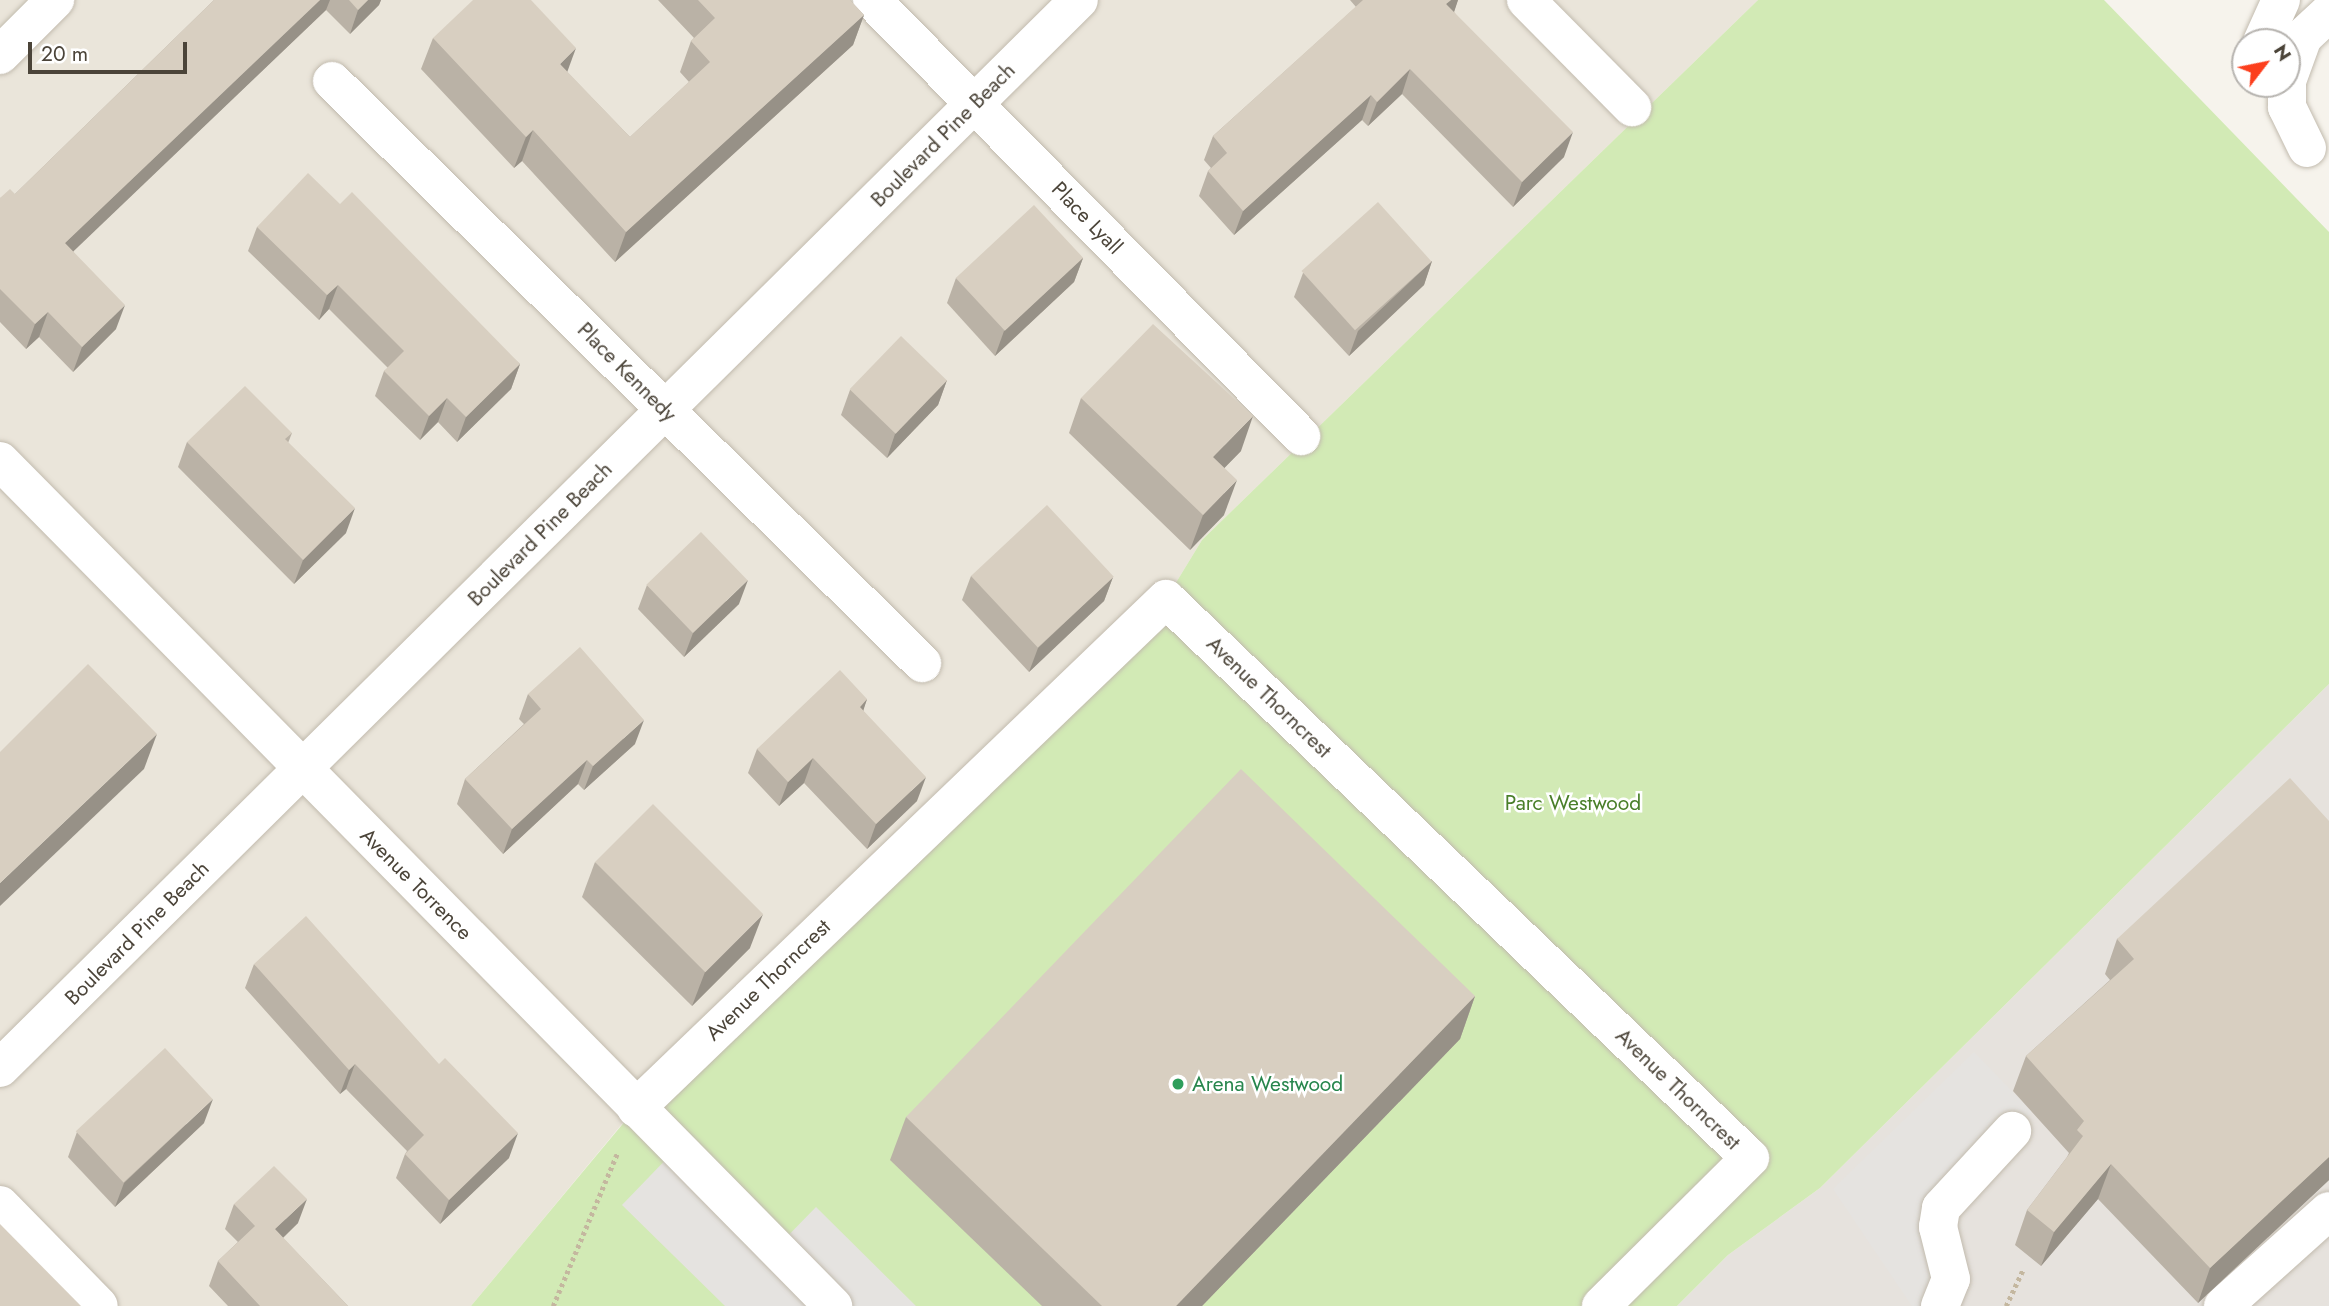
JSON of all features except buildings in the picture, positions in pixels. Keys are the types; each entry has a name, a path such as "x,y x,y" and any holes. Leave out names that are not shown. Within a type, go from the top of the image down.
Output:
{"street":[{"path":"0,55 55,0"},
{"name":"Place Lyall","path":"872,0 1301,436"},
{"name":"Boulevard Pine Beach","path":"0,1068 1079,0"},
{"path":"1526,0 1632,107"},
{"path":"2268,28 2281,0"},
{"path":"2318,156 2287,107 2287,81 2303,37 2329,13"},
{"name":"Place Kennedy","path":"332,82 922,663"},
{"path":"2273,98 2287,129 2318,156"},
{"name":"Avenue Torrence","path":"0,461 833,1306"},
{"name":"Avenue Thorncrest","path":"636,1108 1166,599 1750,1158 1601,1306"},
{"path":"1940,1306 1951,1279 1938,1227 1941,1208 2012,1131"},
{"path":"0,1205 99,1306"},
{"path":"2223,1306 2329,1211"}],"path":[{"path":"552,1306 636,1108"},
{"path":"2006,1306 2023,1270"}],"shaded area":[{"path":"0,0 1758,0 1202,540 1166,599 636,1107 471,1306 0,1306"},
{"path":"2329,684 2329,1306 1677,1306 1728,1255 1820,1188"},
{"path":"1974,1052 2032,1112 1948,1194 1940,1306 1912,1306 1833,1189"},
{"path":"676,1149 776,1248 816,1207 916,1306 725,1306 622,1205"}],"green space":[{"name":"Parc Westwood","path":"1758,0 2104,0 2329,232 2329,684 1820,1188 1728,1255 1677,1306 471,1306 636,1108 1166,599 1202,540"}],"place":[{"name":"Arena Westwood","path":"1178,1084"}]}
